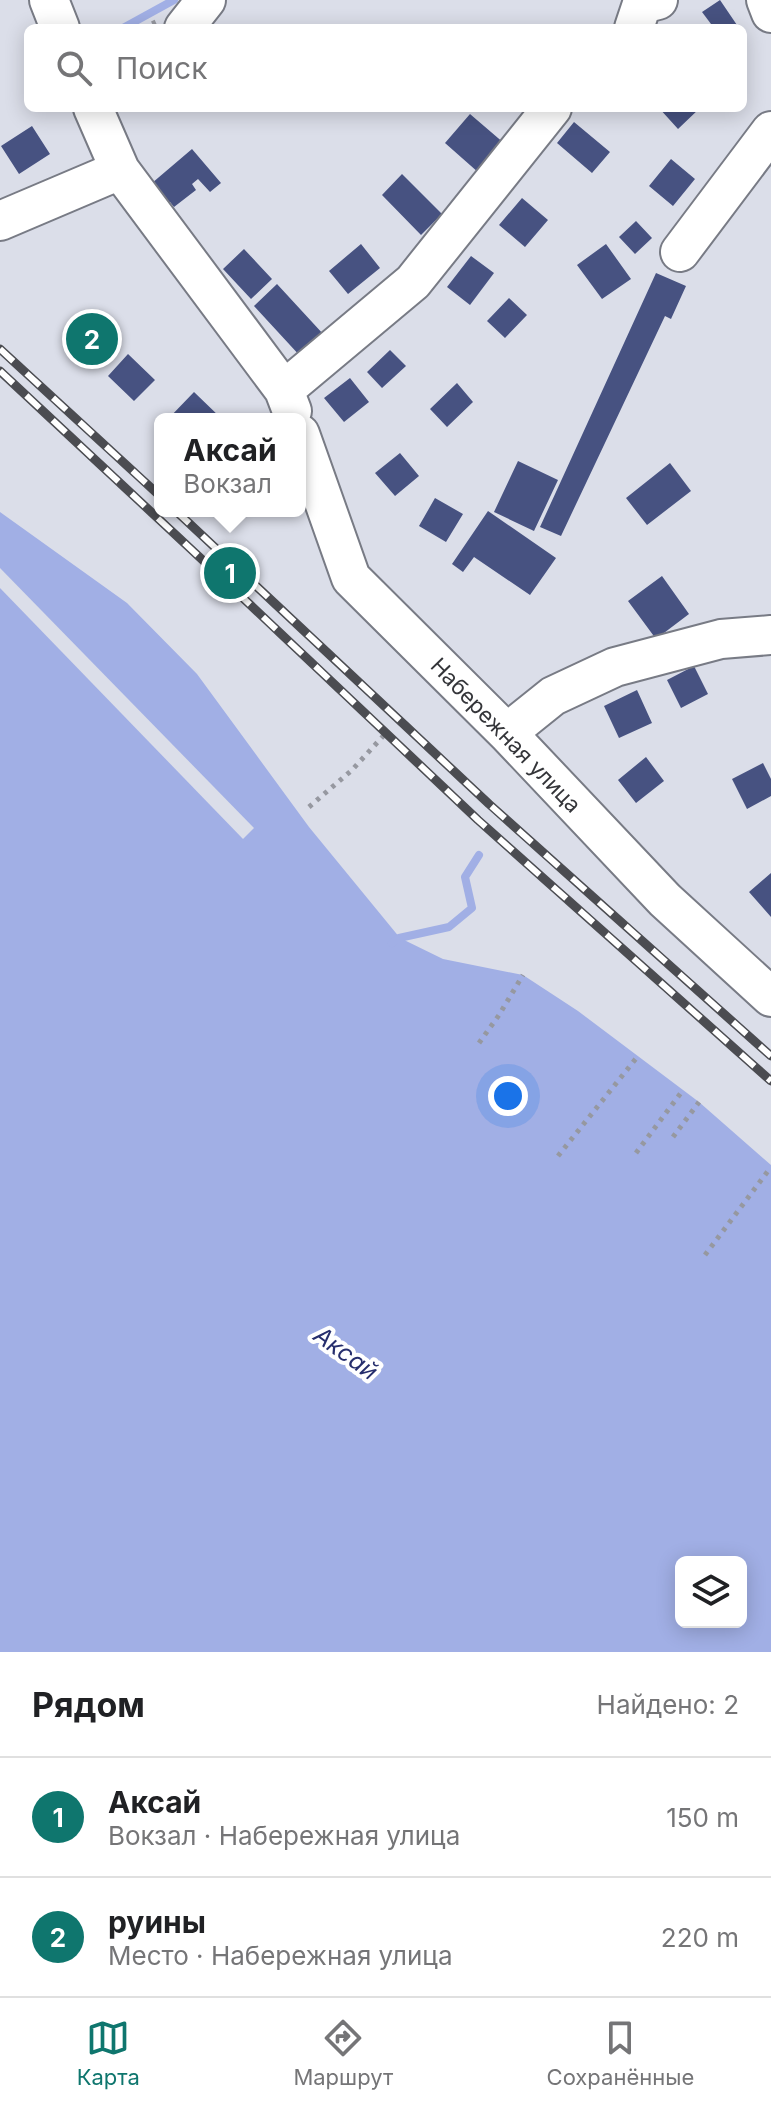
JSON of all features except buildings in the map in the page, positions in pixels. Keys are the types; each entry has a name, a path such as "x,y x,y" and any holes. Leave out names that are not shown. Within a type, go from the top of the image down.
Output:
{"street":[{"path":"49,0 58,24"},
{"path":"187,24 206,0"},
{"path":"635,24 642,4 658,0"},
{"path":"766,0 771,13"},
{"path":"95,112 120,170 290,404 413,282 549,112"},
{"path":"680,252 771,131"},
{"path":"0,221 120,170"},
{"name":"Набережная улица","path":"306,451 351,578 507,733 665,900 771,997"},
{"path":"507,733 553,696 615,667 721,639 771,635"}],"path":[{"path":"309,807 352,770 386,733"},
{"path":"479,1043 523,975"},
{"path":"558,1156 638,1056"},
{"path":"636,1153 683,1090"},
{"path":"673,1137 699,1102"},
{"path":"705,1255 771,1167"}],"water":[{"path":"0,512 127,603 197,674 309,827 400,938 443,959 523,975 578,1011 699,1102 771,1165 771,1652 0,1652"}],"pier":[{"path":"0,568 254,828 243,839 0,588"}],"waterway":[{"path":"130,24 174,0"},
{"path":"392,943 399,938 449,927 472,908 465,877 479,855"}],"railway":[{"path":"0,349 154,490"},
{"path":"0,371 154,515"},
{"path":"156,517 478,820 771,1081"},
{"path":"182,517 489,804 771,1056"}],"place":[{"name":"руины","path":"92,339"},
{"name":"Аксай","path":"230,573"}]}
